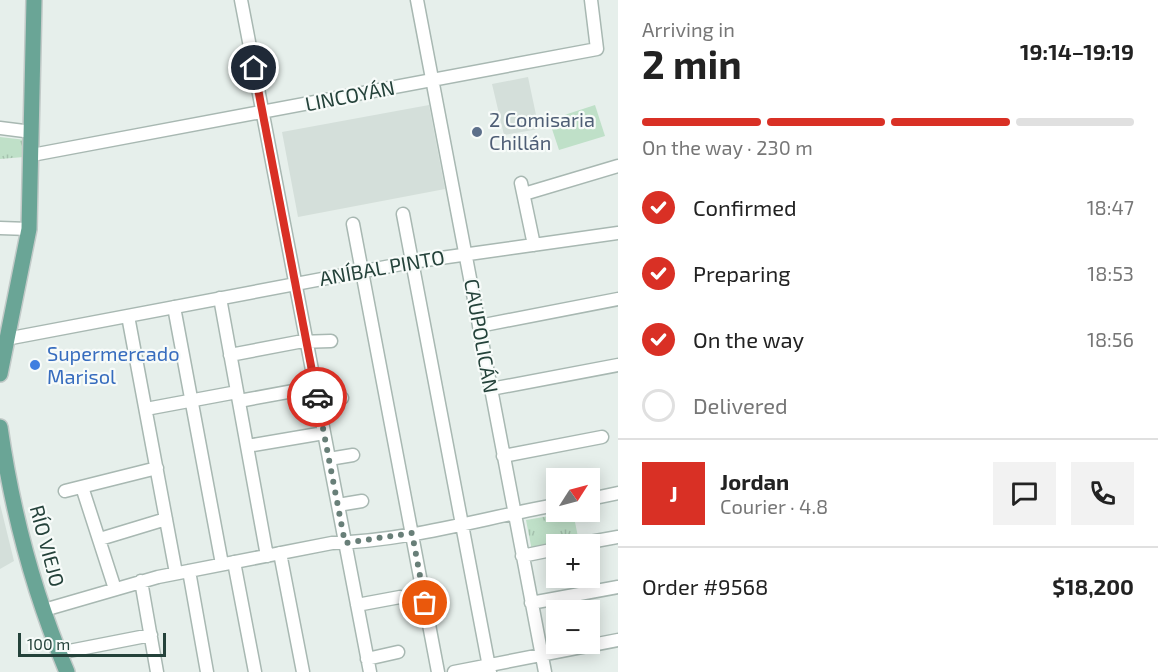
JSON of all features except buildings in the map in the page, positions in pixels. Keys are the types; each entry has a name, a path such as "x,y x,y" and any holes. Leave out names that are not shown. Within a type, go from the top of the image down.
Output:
{"main road":[{"path":"0,374 29,229 34,0"},
{"name":"RÍO VIEJO","path":"0,427 18,520 44,610 67,672"}],"street":[{"path":"241,0 369,666 398,652"},
{"name":"CAUPOLICÁN","path":"417,0 545,672"},
{"name":"LINCOYÁN","path":"32,155 597,50 591,0"},
{"path":"0,128 32,132"},
{"path":"534,245 522,188 618,166"},
{"path":"403,214 489,669"},
{"path":"353,224 438,672"},
{"path":"0,228 29,229"},
{"name":"ANÍBAL PINTO","path":"6,339 412,262 618,233"},
{"path":"220,298 247,446 303,672"},
{"path":"479,326 618,299"},
{"path":"174,307 191,400 255,672"},
{"path":"128,316 176,573"},
{"path":"230,355 331,341"},
{"path":"490,388 618,365"},
{"path":"146,409 191,400 315,387"},
{"path":"318,402 342,398"},
{"path":"247,446 324,433"},
{"path":"504,456 602,437"},
{"path":"329,459 353,455"},
{"path":"65,491 157,468"},
{"path":"82,487 115,589"},
{"path":"600,497 618,493"},
{"path":"338,505 362,501"},
{"path":"44,610 176,573 274,554 412,533 546,507"},
{"path":"100,539 166,519"},
{"path":"600,540 618,537"},
{"path":"522,556 546,551"},
{"path":"189,571 207,672"},
{"path":"141,581 158,672"},
{"path":"531,603 618,587"},
{"path":"357,605 400,597"},
{"path":"59,653 151,635"},
{"path":"454,672 489,669 541,655 618,640"}],"shaded area":[{"path":"528,77 539,129 504,135 492,84"},
{"path":"429,105 445,189 298,217 282,132"},
{"path":"0,504 14,561 0,569"}],"green space":[{"path":"595,105 605,136 559,150 549,120"},
{"path":"0,137 26,140 24,157 0,159"},
{"path":"546,517 546,522 575,522 577,534 546,534 546,547 532,551 526,520"}],"way so far":[{"path":"317,397 345,543 412,533 425,603"}],"place":[{"name":"2 Comisaria Chillán","path":"477,132"},
{"name":"Supermercado Marisol","path":"35,365"}],"route":[{"path":"254,68 317,397"}]}
